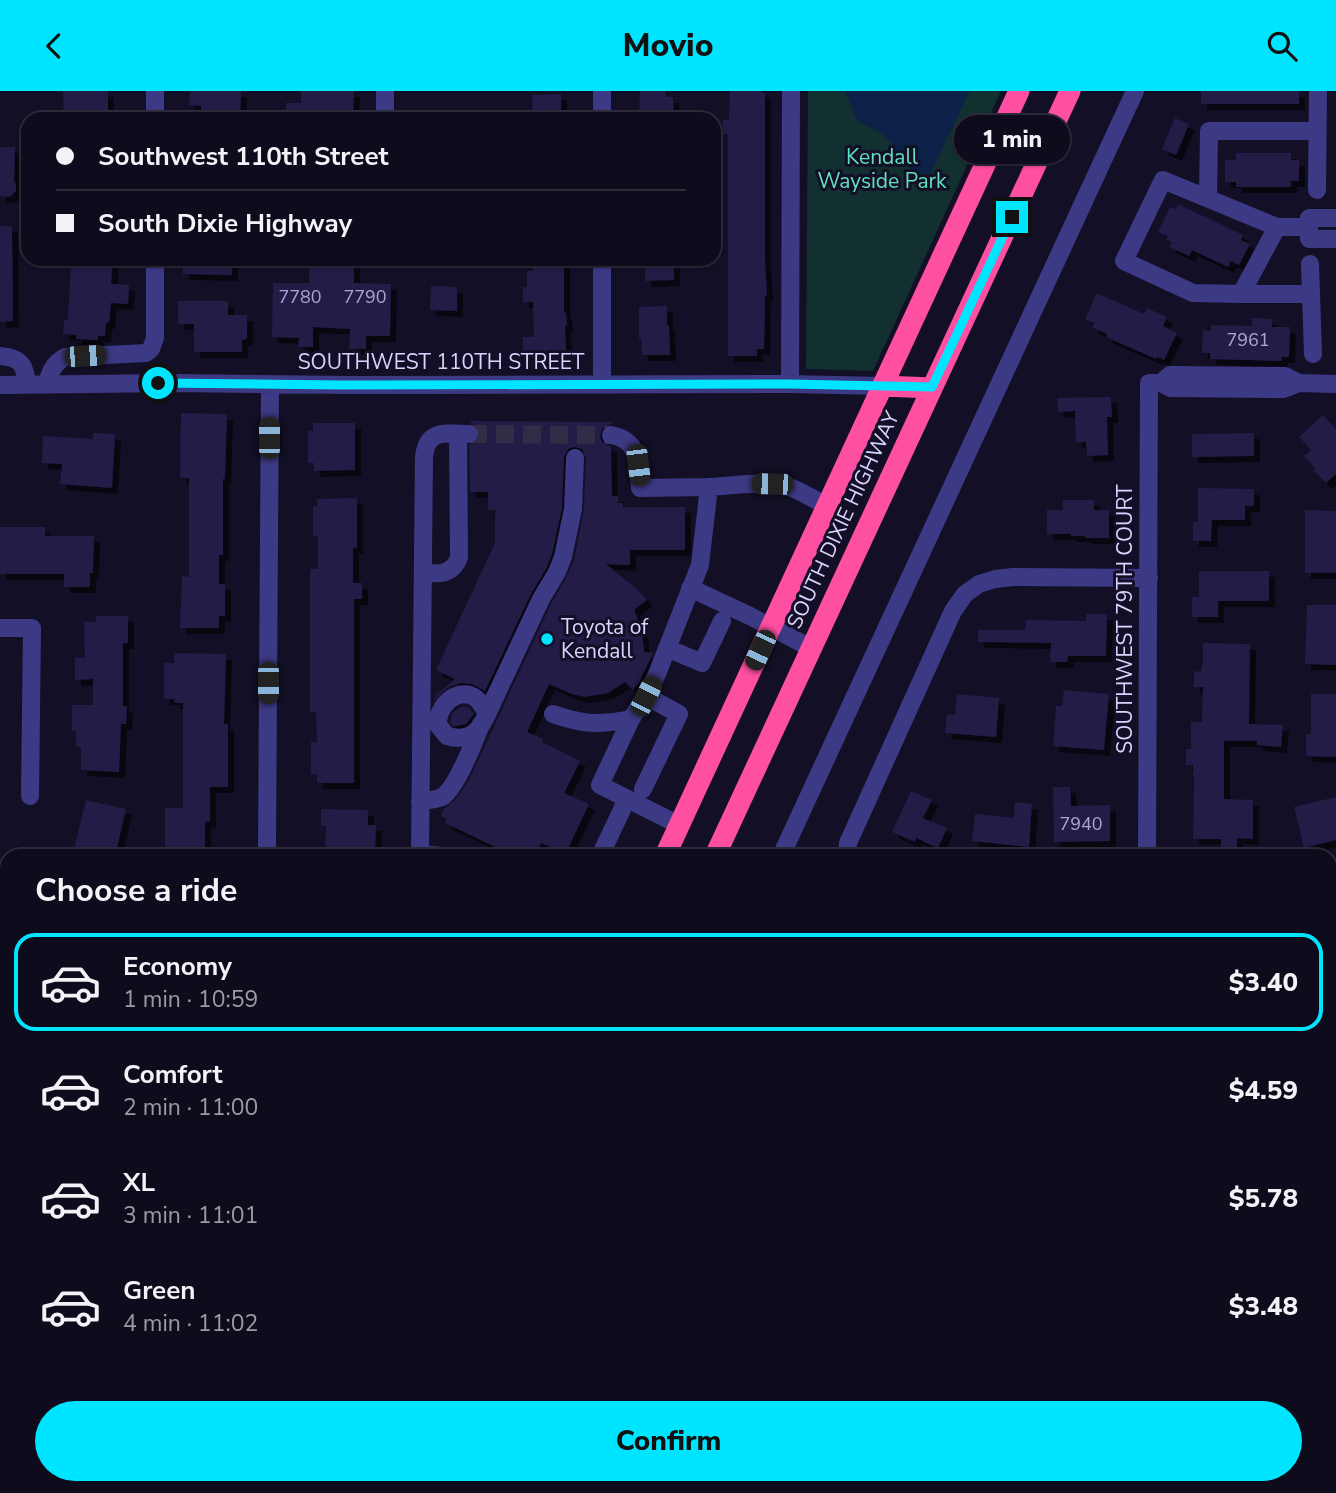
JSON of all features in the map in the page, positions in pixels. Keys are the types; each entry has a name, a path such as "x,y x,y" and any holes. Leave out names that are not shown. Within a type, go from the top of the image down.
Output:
{"highway":[{"name":"SOUTH DIXIE HIGHWAY","path":"668,849 1019,91"},
{"name":"SOUTH DIXIE HIGHWAY","path":"718,849 1070,91"},
{"path":"883,386 932,387"}],"street":[{"path":"155,91 155,112"},
{"path":"385,91 385,112"},
{"path":"602,91 602,112"},
{"path":"790,384 791,91"},
{"path":"784,849 1135,91"},
{"path":"1317,190 1318,91"},
{"path":"1208,198 1209,131 1317,131"},
{"path":"1311,294 1193,293 1124,261 1163,180 1277,227 1309,228 1336,239"},
{"path":"1309,228 1336,218"},
{"path":"1241,294 1277,227"},
{"path":"1310,264 1313,354"},
{"path":"47,384 51,369 57,361 65,357 146,353 151,349 155,338 155,266"},
{"path":"602,266 602,385"},
{"path":"104,384 111,354"},
{"path":"5,356 24,366 27,384"},
{"name":"SOUTHWEST 110TH STREET","path":"0,385 174,383 883,386"},
{"name":"SOUTHWEST 79TH COURT","path":"1147,849 1149,578 1155,383 1170,388 1270,389 1283,389 1299,383 1336,384"},
{"path":"267,845 270,384"},
{"path":"420,849 426,801 423,573 425,445 439,434 463,434 459,557 450,571 439,574 423,573"},
{"path":"611,435 629,441 634,448 640,488 749,484 783,486 827,506"},
{"path":"426,801 441,798 455,783 481,725 483,714 557,572 563,557 573,509 575,458"},
{"path":"679,825 600,785 631,719 657,674 701,558 709,487"},
{"path":"848,849 953,611 965,594 979,584 1013,577 1149,578"},
{"path":"690,588 811,648"},
{"path":"667,648 702,663 722,621"},
{"path":"0,628 32,628 30,796"},
{"path":"643,789 679,713 646,696"},
{"path":"553,714 576,722 590,723 631,719"},
{"path":"603,849 627,799"}],"green space":[{"name":"Kendall Wayside Park","path":"808,91 1001,91 873,371 806,369"}],"water":[{"path":"845,91 970,91 931,173 922,174 915,172 903,161 882,134 857,121"}],"building":[{"path":"63,91 108,91 108,112 64,112"},
{"path":"190,91 241,91 240,112 201,112 201,106 189,105"},
{"path":"301,91 354,91 353,112 286,112 286,103 301,103"},
{"path":"640,91 666,91 666,97 673,97 674,112 639,112"},
{"path":"730,91 765,93 767,296 764,349 757,349 757,356 728,356 728,134 723,134 723,120 729,120"},
{"path":"1201,91 1299,91 1299,104 1201,104"},
{"path":"561,94 561,112 533,112 532,95"},
{"path":"1175,118 1189,124 1176,155 1162,149"},
{"path":"0,147 15,147 16,191 10,197 0,196"},
{"path":"1236,153 1291,153 1291,160 1299,160 1299,181 1291,181 1291,187 1236,187 1236,182 1225,182 1225,160 1236,160"},
{"path":"1178,204 1243,235 1241,240 1250,244 1239,265 1231,261 1228,267 1192,250 1189,256 1170,247 1172,242 1158,232 1170,207 1176,209"},
{"path":"0,226 12,226 13,321 0,322"},
{"path":"71,266 112,266 111,284 129,285 128,304 111,303 105,336 98,336 98,340 76,339 76,335 63,334 64,320 68,320"},
{"path":"183,266 232,266 232,275 183,274"},
{"path":"309,266 354,266 354,283 391,284 390,336 366,336 366,349 349,349 350,329 313,327 313,347 298,347 299,338 272,337 273,283 309,283"},
{"path":"533,266 564,266 566,354 523,354 523,337 534,337 533,302 523,302 527,271 533,271"},
{"path":"645,266 674,266 674,280 645,281"},
{"path":"431,286 457,287 457,311 430,310"},
{"path":"1097,293 1144,314 1147,308 1167,317 1163,326 1177,333 1164,360 1106,337 1107,334 1092,327 1094,323 1085,319"},
{"path":"178,301 228,301 228,315 247,315 247,339 242,340 242,352 194,352 194,324 178,324"},
{"path":"667,306 670,355 642,355 639,307"},
{"path":"1252,318 1272,319 1272,327 1290,327 1289,357 1282,357 1282,361 1210,359 1210,353 1202,353 1203,330 1211,331 1211,325 1252,326"},
{"path":"1111,397 1112,417 1107,417 1108,455 1087,456 1086,442 1076,442 1075,411 1058,412 1057,398"},
{"path":"181,413 227,414 223,479 223,555 219,555 219,584 225,584 225,616 219,616 219,628 180,628 182,576 189,577 189,478 180,478"},
{"path":"1323,415 1336,429 1336,474 1326,483 1304,456 1311,450 1299,437"},
{"name":"Toyota of Kendall","path":"469,421 612,422 603,427 600,437 603,443 611,447 612,496 618,496 618,503 623,503 623,507 685,507 685,550 630,550 630,565 606,564 647,600 634,610 642,631 644,652 653,653 640,681 633,690 625,682 608,693 585,697 549,684 527,732 580,761 564,793 589,804 568,849 556,849 541,843 538,849 499,849 445,823 447,819 441,816 469,780 551,604 567,576 574,560 584,509 586,458 582,449 569,448 564,457 562,508 552,554 485,691 472,684 459,683 442,692 433,702 436,695 455,679 436,670 495,543 495,510 488,510 488,492 470,492 469,445 478,440 479,428"},
{"path":"313,423 355,423 355,470 314,471 314,463 308,463 308,431 313,431"},
{"path":"93,433 115,434 112,488 60,484 62,464 42,463 43,436 93,439"},
{"path":"1254,433 1254,456 1192,457 1192,434"},
{"path":"1198,488 1254,489 1254,506 1245,506 1245,520 1212,520 1211,541 1193,541 1193,522 1198,522"},
{"path":"357,498 357,548 353,548 353,583 362,583 362,599 354,599 354,783 317,783 317,774 311,774 311,742 317,742 316,712 310,712 310,569 318,569 318,536 313,536 313,506 317,506 317,499"},
{"path":"1063,500 1094,500 1094,510 1109,510 1109,538 1047,534 1047,510 1063,510"},
{"path":"1305,510 1336,511 1336,573 1305,573"},
{"path":"0,527 45,527 45,536 94,536 90,587 64,587 64,574 0,574"},
{"path":"1199,571 1269,571 1269,601 1218,601 1218,617 1192,617 1192,597 1199,597"},
{"path":"1307,605 1336,605 1336,665 1305,664"},
{"path":"1086,614 1107,614 1106,656 1068,656 1067,662 1050,662 1051,643 978,642 978,630 1025,630 1026,620 1086,621"},
{"path":"96,616 128,616 128,643 123,643 123,706 127,706 126,724 121,724 119,772 81,770 81,747 76,747 76,731 72,731 72,705 93,705 93,679 75,680 75,658 85,658 84,622 96,622"},
{"path":"1203,643 1250,644 1249,724 1283,725 1281,747 1257,745 1257,741 1224,741 1224,799 1253,800 1253,839 1237,838 1237,848 1221,848 1221,839 1193,839 1194,777 1193,765 1186,765 1186,749 1191,749 1191,722 1202,722 1203,687 1194,687 1194,671 1201,672"},
{"path":"174,653 226,654 224,724 228,724 228,787 210,787 210,821 205,822 205,849 165,849 165,808 183,808 183,703 174,703 175,699 164,699 164,663 174,663"},
{"path":"1064,690 1109,694 1104,750 1053,746 1056,706 1062,706"},
{"path":"957,694 999,698 996,737 945,733 947,714 955,715"},
{"path":"1311,694 1336,694 1336,757 1306,756 1306,734 1311,734"},
{"path":"463,706 474,714 466,724 453,726 450,722 452,714"},
{"path":"1053,787 1070,787 1071,806 1110,805 1110,841 1054,842"},
{"path":"911,791 932,800 923,818 947,828 938,848 916,838 915,842 892,832"},
{"path":"1336,797 1336,840 1304,848 1294,807"},
{"path":"86,800 126,809 117,849 74,849"},
{"path":"1015,802 1032,804 1029,847 972,841 975,814 1014,818"},
{"path":"321,809 368,810 368,825 376,825 375,849 325,849 326,826 321,826"}],"tunnel":[{"path":"469,434 611,435"}],"place":[{"name":"Toyota of Kendall","path":"547,639"}],"route":[{"path":"158,383 846,384 932,387 1012,217"}]}
